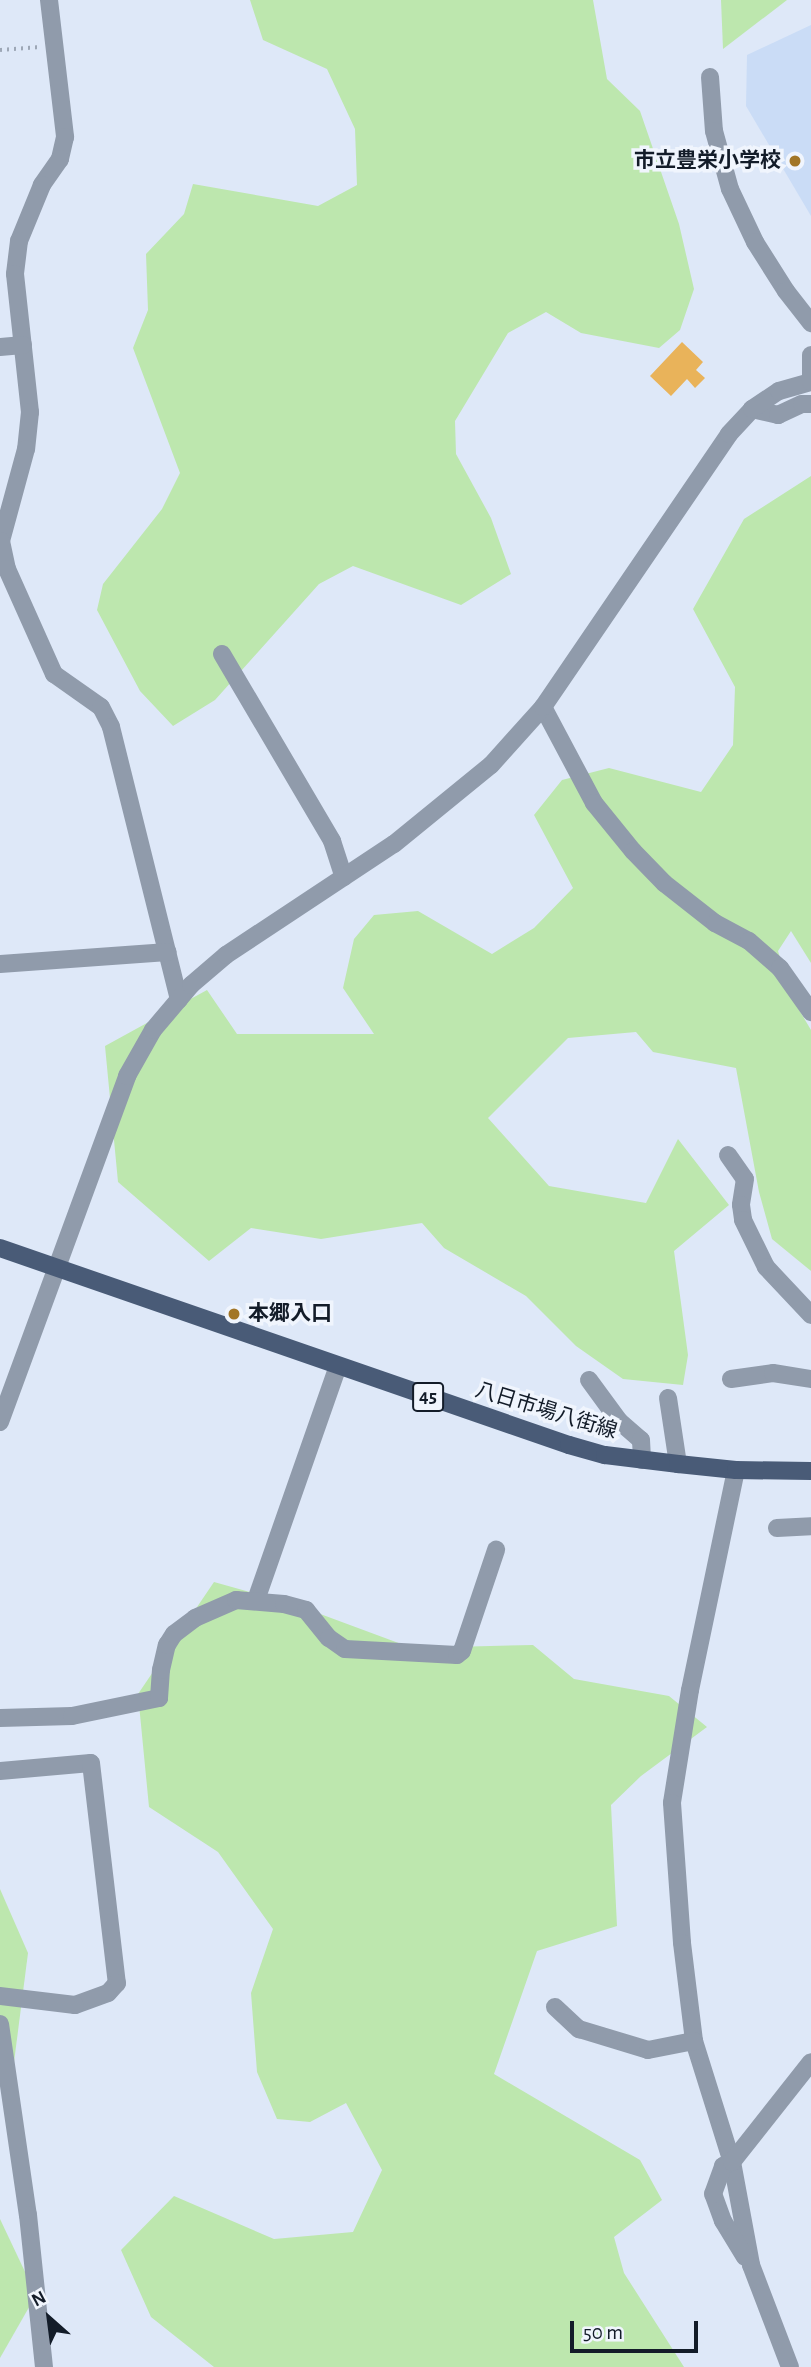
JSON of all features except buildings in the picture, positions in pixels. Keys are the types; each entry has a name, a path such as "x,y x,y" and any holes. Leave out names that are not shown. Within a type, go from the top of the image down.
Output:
{"main road":[{"name":"八日市場八街線","path":"0,1248 338,1366 605,1455 736,1470 811,1471"}],"street":[{"path":"49,0 65,137 60,159 42,185 19,241 15,274 30,412 26,449 1,541 7,569 54,674 100,707 111,727 179,1000"},
{"path":"710,77 714,131 730,188 755,242 786,291 811,323"},
{"path":"0,347 23,345"},
{"path":"0,1422 127,1076 153,1030 191,985 226,955 443,807 491,765 543,707 729,434 752,409 779,391 811,382 811,355"},
{"path":"752,409 778,415 803,404 811,404"},
{"path":"222,654 332,841 344,877"},
{"path":"543,707 594,803 633,851 664,883 715,923 749,941 780,968 811,1012"},
{"path":"0,964 168,952"},
{"path":"728,1155 745,1178 741,1205 743,1220 766,1267 811,1315"},
{"path":"256,1600 338,1366"},
{"path":"731,1379 773,1373 811,1379"},
{"path":"589,1380 619,1421 641,1440 642,1460"},
{"path":"668,1398 678,1464"},
{"path":"736,1470 674,1778 673,1803 682,1943 694,2041 732,2162 751,2266 790,2367"},
{"path":"777,1528 811,1526"},
{"path":"0,1718 72,1716 159,1698 161,1670 167,1644 174,1634 195,1618 230,1601 256,1600 306,1610 328,1638 345,1649 457,1655 463,1651 496,1550"},
{"path":"0,1771 91,1763 117,1983 108,1993 75,2005 0,1996"},
{"path":"555,2007 579,2029 648,2050 694,2041"},
{"path":"0,2024 28,2215 44,2367"},
{"path":"751,2266 723,2221 713,2194 723,2166 732,2162 811,2062"}],"path":[{"path":"0,50 54,46"}],"shaded area":[{"name":"市立豊栄小学校","path":"811,25 811,216 746,106 747,55"}],"green space":[{"path":"250,0 593,0 607,79 640,111 679,224 694,289 680,330 659,348 581,333 546,312 508,333 455,421 456,454 491,518 511,574 461,605 353,566 319,584 215,700 173,726 140,691 97,610 103,584 162,509 180,473 133,348 148,310 146,254 184,214 193,184 318,206 357,185 355,129 327,69 263,40"},
{"path":"721,0 787,0 723,49"},
{"path":"811,476 811,963 791,931 778,951 792,998 811,1030 811,1271 772,1239 759,1192 736,1068 653,1052 636,1032 568,1038 488,1118 549,1186 646,1203 678,1139 729,1205 674,1251 688,1355 683,1385 623,1379 576,1346 526,1296 444,1248 422,1223 321,1239 251,1228 209,1261 118,1182 105,1046 207,990 237,1034 374,1034 343,988 354,939 374,915 418,911 492,954 534,928 573,888 534,815 562,780 609,768 701,792 733,745 735,687 693,609 744,519"},
{"path":"214,1582 296,1605 412,1648 533,1645 574,1679 669,1696 707,1727 641,1776 611,1805 617,1926 537,1951 494,2074 640,2160 662,2200 614,2237 624,2273 684,2367 214,2367 151,2317 121,2250 174,2196 274,2239 353,2232 382,2170 346,2103 310,2122 277,2119 257,2072 251,1993 273,1929 218,1852 149,1807 138,1694"},
{"path":"0,1889 28,1953 13,2070 0,2078"},
{"path":"0,2219 36,2295 0,2358"}],"place":[{"name":"市立豊栄小学校","path":"795,161"},
{"name":"本郷入口","path":"234,1314"}]}
